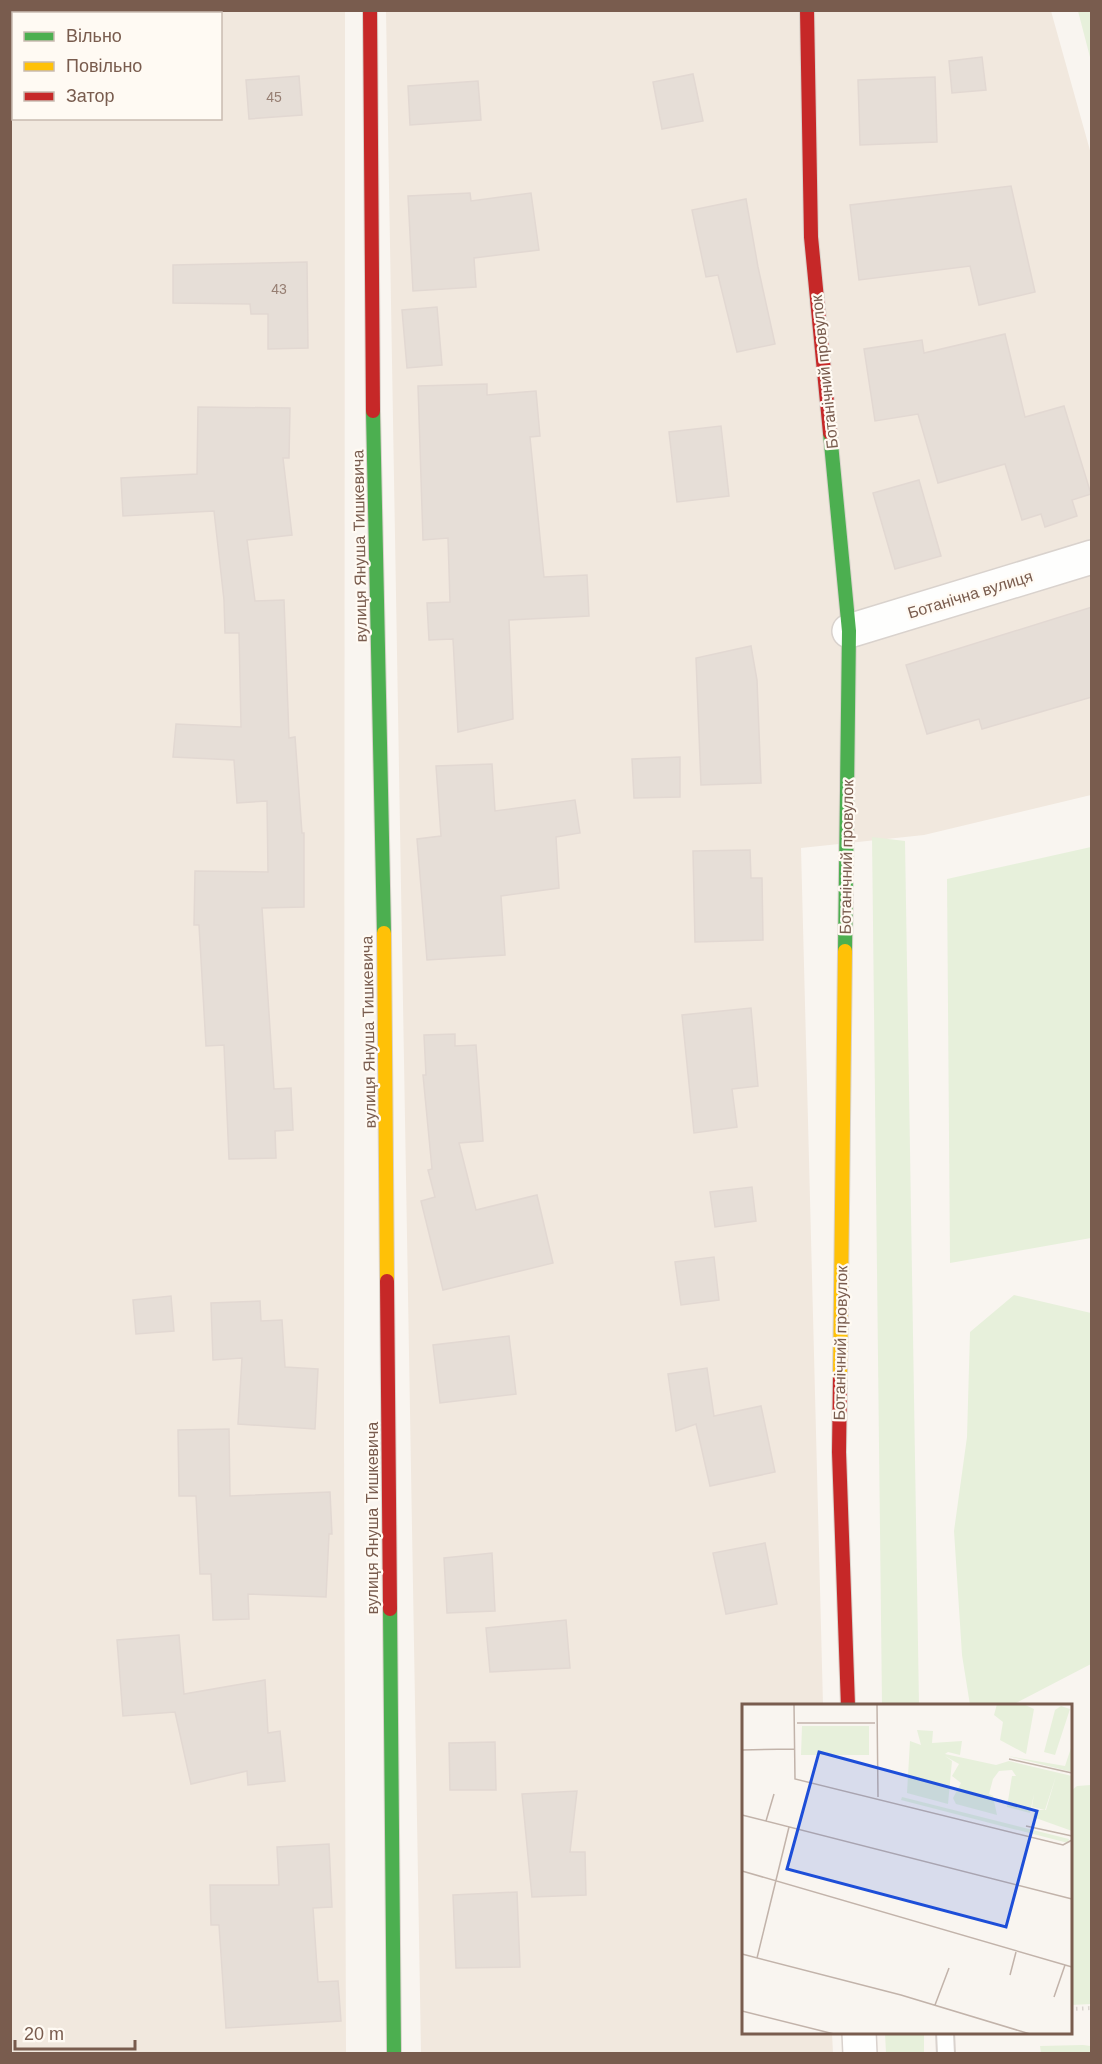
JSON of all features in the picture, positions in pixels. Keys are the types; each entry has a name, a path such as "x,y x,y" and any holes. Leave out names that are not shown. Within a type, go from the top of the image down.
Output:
{"street":[{"name":"вулиця Януша Тишкевича","path":"370,10 373,431 384,938 394,2054"},
{"name":"Ботанічний провулок","path":"807,10 811,237 849,631 839,1452 848,1704"},
{"name":"Ботанічна вулиця","path":"849,631 1092,557"},
{"path":"859,2034 860,2054"}],"lane":[{"path":"945,2034 946,2054"}],"path":[{"path":"1072,2009 1092,2008"}],"shaded area":[{"path":"11,11 345,11 346,2053 11,2054"},
{"path":"386,11 1051,11 1091,154 1091,795 924,835 801,848 823,1704 742,1704 742,2034 832,2034 833,2053 421,2053"}],"green space":[{"path":"1078,11 1091,11 1091,61"},
{"path":"872,837 905,841 919,1704 882,1704"},
{"path":"1091,847 1091,1238 950,1263 947,879"},
{"path":"1014,1295 1091,1313 1091,1664 1014,1704 970,1704 962,1655 954,1531 967,1437 970,1332"},
{"path":"1091,1785 1091,2004 1072,2005 1072,1790 1077,1786"},
{"path":"885,2034 924,2034 924,2053 886,2053"},
{"path":"1040,2046 1091,2046 1091,2053 1041,2053"}],"building":[{"path":"982,57 986,90 952,93 949,61"},
{"path":"693,74 703,121 662,129 653,82"},
{"path":"299,76 302,115 249,119 246,80"},
{"path":"935,77 937,142 860,145 858,80"},
{"path":"478,81 481,120 410,125 408,86"},
{"path":"1011,186 1035,292 979,305 970,266 859,280 850,205"},
{"path":"470,193 471,201 531,193 539,250 474,258 476,287 413,291 408,196"},
{"path":"746,199 775,344 737,352 718,275 706,277 692,210"},
{"path":"307,262 308,348 268,349 268,314 251,314 250,304 173,303 173,265"},
{"path":"437,307 442,365 407,368 402,310"},
{"path":"1005,334 1025,417 1064,406 1091,494 1072,500 1077,516 1045,527 1041,514 1022,520 1005,464 938,483 918,414 875,421 864,349 922,340 924,353"},
{"path":"487,384 487,395 536,391 540,436 530,437 544,577 587,575 589,616 509,620 513,719 458,732 453,639 429,640 427,603 450,602 448,538 423,540 418,386"},
{"path":"198,407 290,408 289,458 283,458 292,535 247,540 255,601 284,600 289,738 295,737 302,833 304,833 304,907 262,908 274,1089 291,1088 293,1130 275,1131 276,1158 229,1159 224,1045 206,1046 199,925 194,925 195,871 268,872 267,801 237,803 234,760 173,757 176,724 241,727 239,633 225,633 224,600 214,511 123,516 121,478 197,474"},
{"path":"721,426 729,496 677,502 669,432"},
{"path":"919,480 941,556 895,569 873,493"},
{"path":"1092,607 1092,697 982,729 979,719 927,734 906,665"},
{"path":"751,646 757,680 761,783 701,785 696,658"},
{"path":"680,757 680,797 634,798 632,759"},
{"path":"492,764 495,811 575,800 580,833 556,837 559,888 501,896 505,955 427,960 417,839 441,836 436,766"},
{"path":"750,850 751,878 762,878 763,940 695,942 693,851"},
{"path":"751,1008 758,1086 732,1089 737,1127 694,1133 682,1015"},
{"path":"455,1034 455,1046 476,1045 483,1141 459,1143 476,1210 537,1195 553,1263 443,1290 421,1201 435,1197 428,1170 432,1169 423,1075 426,1075 424,1035"},
{"path":"752,1187 756,1221 715,1227 710,1192"},
{"path":"714,1257 719,1300 681,1305 675,1262"},
{"path":"171,1296 174,1331 136,1334 133,1300"},
{"path":"260,1301 261,1321 282,1320 285,1367 318,1369 315,1429 238,1424 242,1358 213,1360 211,1303"},
{"path":"509,1336 516,1394 440,1403 433,1345"},
{"path":"707,1368 714,1416 761,1406 775,1472 710,1486 696,1424 676,1431 668,1374"},
{"path":"229,1429 230,1496 330,1492 332,1534 329,1534 326,1597 248,1594 249,1619 213,1620 211,1574 200,1574 196,1496 179,1496 178,1430"},
{"path":"765,1543 777,1604 726,1614 713,1553"},
{"path":"492,1553 495,1611 447,1613 444,1558"},
{"path":"566,1620 570,1668 490,1672 486,1628"},
{"path":"179,1635 184,1694 265,1680 268,1733 280,1731 285,1781 248,1785 247,1771 191,1784 175,1712 123,1716 117,1640"},
{"path":"495,1742 496,1790 450,1790 449,1743"},
{"path":"577,1791 570,1852 585,1852 586,1895 532,1897 522,1794"},
{"path":"329,1844 332,1907 313,1908 318,1982 338,1981 341,2021 226,2028 219,1925 211,1925 210,1885 279,1885 277,1847"},
{"path":"517,1892 520,1967 456,1968 453,1895"}],"traffic: fast":[{"path":"373,411 384,933"},
{"path":"830,433 849,631 845,951"},
{"path":"390,1609 394,2054"}],"traffic: slow":[{"path":"384,933 387,1281"},
{"path":"840,1378 845,951"}],"traffic: jam":[{"path":"370,10 373,411"},
{"path":"807,10 811,237 830,433"},
{"path":"387,1281 390,1609"},
{"path":"840,1378 839,1452 848,1704"}]}
